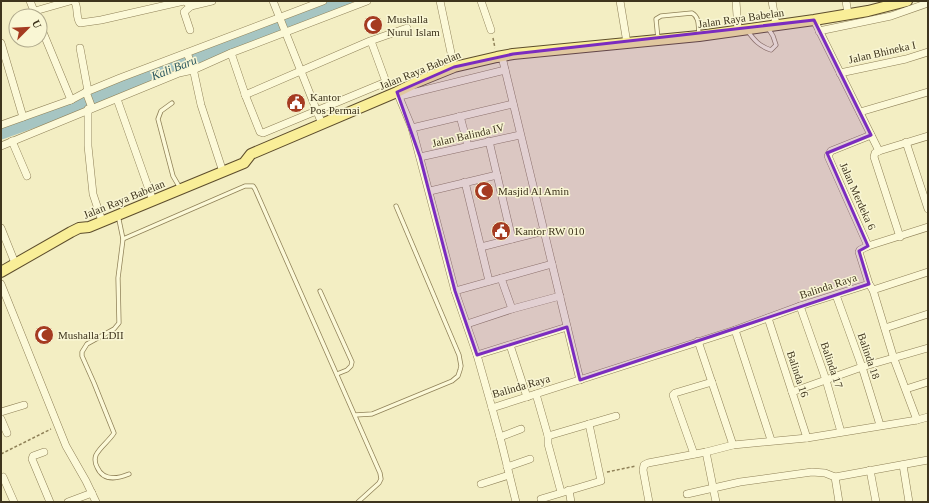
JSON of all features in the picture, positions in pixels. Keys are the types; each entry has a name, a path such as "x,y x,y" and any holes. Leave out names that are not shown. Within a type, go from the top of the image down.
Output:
{"main road":[{"name":"Jalan Raya Babelan","path":"1,272 79,228 89,227 244,163 251,154 398,94 417,82 454,67 499,57 699,36 814,20 902,2"}],"street":[{"path":"48,9 70,1"},
{"path":"74,1 80,23 187,2 212,1"},
{"path":"273,1 302,70 322,124"},
{"path":"1,125 71,100 87,92 280,19 323,1"},
{"path":"1,146 90,108 117,99 179,73 193,69 367,1"},
{"path":"440,1 454,67"},
{"path":"481,1 491,30"},
{"path":"620,1 628,43"},
{"path":"625,1 628,43"},
{"path":"736,1 743,30"},
{"path":"772,1 772,26"},
{"path":"846,1 848,14"},
{"path":"187,2 184,12 190,30"},
{"path":"819,31 891,16 928,3"},
{"path":"814,20 879,151"},
{"path":"245,95 371,41 407,28"},
{"path":"231,53 245,95 260,132 262,133 386,82 371,41"},
{"path":"1,44 23,117"},
{"path":"48,44 71,100"},
{"path":"80,48 90,108 88,146 93,194 102,221"},
{"name":"Jalan Bhineka I","path":"840,73 906,59 928,52"},
{"path":"188,54 201,105 223,172"},
{"path":"499,57 505,70 580,380"},
{"path":"398,94 505,70"},
{"path":"860,112 928,92"},
{"name":"Balinda Raya","path":"398,94 412,128 456,291 477,355 492,408 527,398 734,330 800,306 836,295 928,272"},
{"path":"117,99 152,200"},
{"path":"412,128 513,104"},
{"path":"460,116 468,146"},
{"name":"Jalan Balinda IV","path":"420,157 520,134"},
{"name":"Jalan Merdeka 6","path":"868,246 828,156 831,151 871,135"},
{"path":"900,236 874,157 875,153 928,136"},
{"path":"12,141 27,176"},
{"path":"489,141 512,239"},
{"path":"906,142 928,209"},
{"path":"430,191 497,174"},
{"path":"465,182 489,281"},
{"path":"917,420 894,359 860,250 868,246 928,227"},
{"path":"1,228 15,263"},
{"path":"481,247 544,231"},
{"path":"456,291 552,264"},
{"path":"501,278 512,309"},
{"path":"1,284 71,456 96,502"},
{"name":"Balinda 18","path":"836,295 862,368 880,425"},
{"path":"467,324 512,309 560,296"},
{"name":"Balinda 17","path":"800,306 826,380 841,432"},
{"path":"884,328 928,314"},
{"name":"Balinda 16","path":"768,318 807,438"},
{"path":"477,355 567,327"},
{"path":"734,330 771,440"},
{"path":"698,341 734,445"},
{"path":"510,345 527,398"},
{"path":"792,392 862,368 928,348"},
{"path":"694,454 673,396 675,393 712,382"},
{"path":"906,389 928,382"},
{"path":"536,394 548,436 548,444 562,492"},
{"path":"1,412 24,405"},
{"path":"492,408 516,502"},
{"path":"548,436 616,416"},
{"path":"649,502 643,470 646,464 734,445 771,440 807,438 928,417"},
{"path":"1,419 7,433"},
{"path":"541,499 602,481 589,424"},
{"path":"500,437 521,429"},
{"path":"44,452 33,456 32,459 50,502"},
{"path":"706,452 716,502"},
{"path":"507,467 530,459"},
{"path":"687,494 740,482 812,472 825,473 835,477 928,460"},
{"path":"902,465 909,502"},
{"path":"870,470 876,502"},
{"path":"481,484 509,475"},
{"path":"3,477 14,502"},
{"path":"835,477 839,502"},
{"path":"569,490 572,502"},
{"path":"68,502 92,493"}],"lane":[{"path":"658,40 656,19 661,16 695,14 697,18 699,36"},
{"path":"743,30 754,41 771,50 776,45 772,26"},
{"path":"172,103 161,111 158,119 173,176 180,189"},
{"path":"123,239 245,186 253,186 255,188 377,465 380,479 379,483 358,502"},
{"path":"355,415 372,414 452,381 458,376 461,366 459,355 396,206"},
{"path":"118,214 123,239 118,278 119,323 114,329 87,344 82,352 82,356 114,433 96,454 94,460 99,472 106,477 120,478 129,474"},
{"path":"320,291 352,362 348,370 337,374"}],"path":[{"path":"491,30 499,57"},
{"path":"1,454 58,426"},
{"path":"600,474 646,464"}],"highlighted area":[{"path":"814,20 871,135 827,153 868,246 859,251 869,284 580,380 567,327 477,355 455,291 420,157 397,92 454,67 513,54"}],"waterway":[{"name":"Kali Baru","path":"1,132 107,94 345,1"}],"place":[{"name":"Mushalla Nurul Islam","path":"373,25"},
{"name":"Kantor Pos Permai","path":"296,103"},
{"name":"Masjid Al Amin","path":"484,191"},
{"name":"Kantor RW 010","path":"501,231"},
{"name":"Mushalla LDII","path":"44,335"}]}
